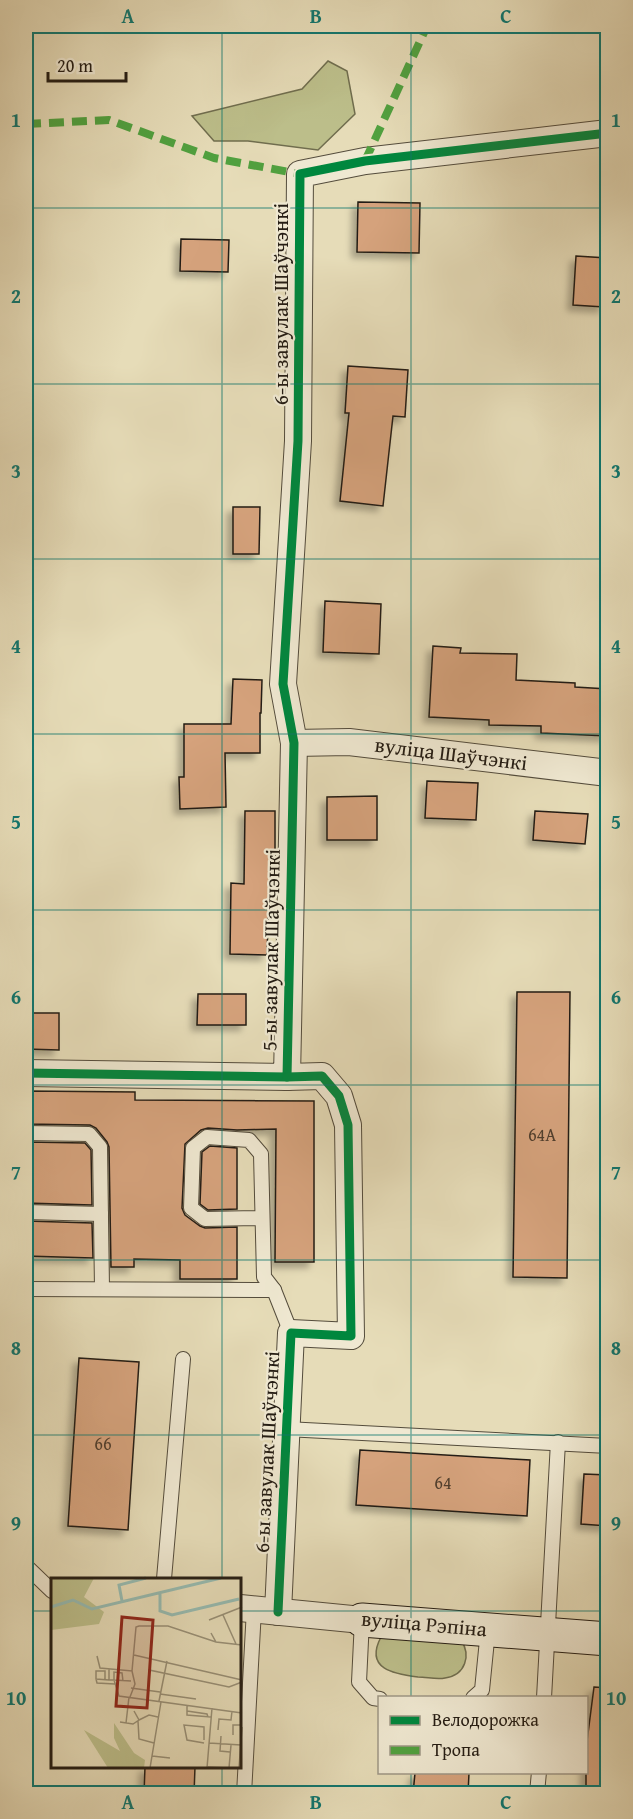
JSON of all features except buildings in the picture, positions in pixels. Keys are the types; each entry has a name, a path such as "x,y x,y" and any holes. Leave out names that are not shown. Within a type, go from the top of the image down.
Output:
{"street":[{"name":"6-ы завулак Шаўчэнкі","path":"294,742 284,684 298,441 300,174 365,161 608,133"},
{"name":"вуліца Шаўчэнкі","path":"294,742 349,742 608,773"},
{"name":"5-ы завулак Шаўчэнкі","path":"26,1073 287,1077 294,742"},
{"name":"6-ы завулак Шаўчэнкі","path":"257,1610 286,1429 291,1333 351,1336 348,1125 339,1096 322,1076 287,1077"},
{"name":"вуліца Рэпіна","path":"257,1610 608,1640"}],"lane":[{"path":"26,1133 89,1134 100,1147 102,1289"},
{"path":"262,1218 205,1219 191,1208 192,1148 207,1137 249,1140 261,1154 264,1277 274,1290 291,1333"},
{"path":"26,1212 100,1214"},
{"path":"26,1289 274,1290"},
{"path":"164,1578 183,1359"},
{"path":"286,1429 608,1446"},
{"path":"544,1696 558,1442"},
{"path":"26,1566 51,1590"},
{"path":"244,1794 257,1610"},
{"path":"362,1620 359,1682 373,1698 378,1699"},
{"path":"475,1696 482,1690 488,1630"},
{"path":"537,1793 539,1774"}],"green space":[{"path":"328,61 347,71 355,114 318,150 248,141 214,141 192,116 302,89"},
{"path":"381,1637 461,1640 466,1652 465,1664 458,1673 442,1679 400,1674 384,1668 379,1663 376,1656"}],"marked path":[{"path":"365,161 427,26"},
{"path":"26,124 109,120 214,158 300,174"}],"cycle path":[{"path":"26,1073 287,1077 294,743 283,684 298,441 300,174 365,161 608,133"},
{"path":"278,1612 291,1333 351,1336 348,1125 339,1096 322,1076 287,1077"}]}
